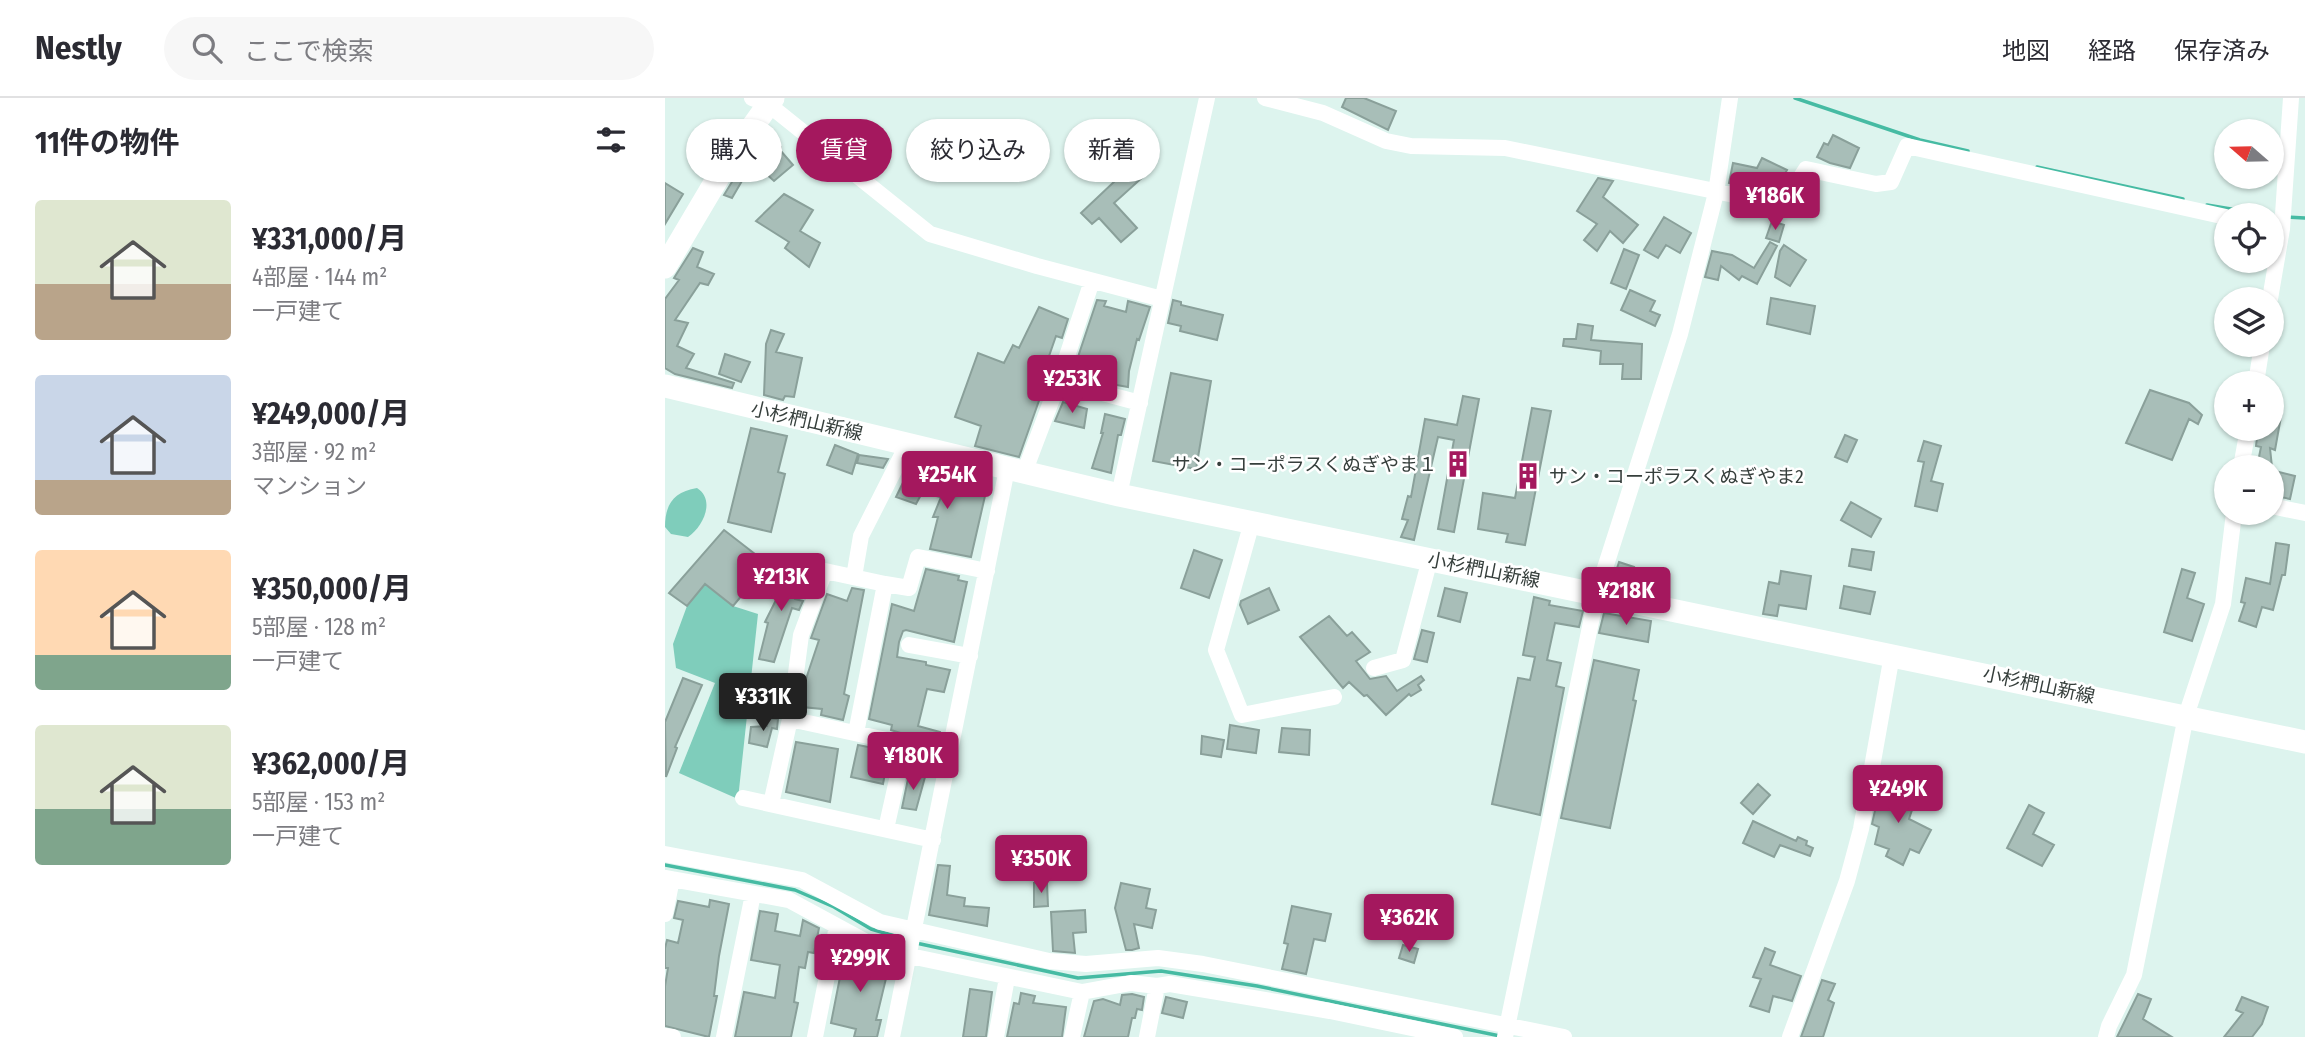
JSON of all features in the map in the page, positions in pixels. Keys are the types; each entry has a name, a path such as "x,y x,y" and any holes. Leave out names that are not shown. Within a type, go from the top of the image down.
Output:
{"main road":[{"path":"665,267 764,100"},
{"name":"小杉椚山新線","path":"665,386 1119,495 2305,742"}],"street":[{"path":"1119,495 1207,98"},
{"path":"1265,98 1323,113 1386,141 1411,146 1505,148 1783,205 1806,169 1875,184 1891,182 1907,146 2214,214"},
{"path":"1506,1031 1598,593 1674,355 1716,193 1730,98"},
{"path":"2280,203 2291,98"},
{"path":"764,100 930,234 1162,299"},
{"path":"891,1037 910,956 987,571 1016,471 1057,386 1092,281"},
{"path":"1057,386 1065,383 1140,403"},
{"path":"854,577 861,536 907,445"},
{"path":"2284,509 2305,513"},
{"path":"1252,522 1216,650 1243,715 1334,697"},
{"path":"2106,1037 2134,975 2186,716 2223,604 2233,525"},
{"path":"771,804 790,719 801,635 825,571 909,588 918,557 987,571"},
{"path":"1374,667 1403,660 1430,559"},
{"path":"856,733 885,584"},
{"path":"909,645 970,656"},
{"path":"1790,1037 1847,881 1861,829 1892,655"},
{"path":"790,719 905,744 886,829"},
{"path":"743,798 933,840"},
{"path":"665,853 801,880 880,922 1049,961 1086,964 1158,958 1203,964 1506,1031 1563,1037"},
{"path":"665,914 668,878 789,900 870,944 1007,978 1081,992 1131,983 1157,986 1170,984 1330,1011 1455,1037"},
{"path":"724,1037 753,894"},
{"path":"815,1037 837,926"},
{"path":"996,1037 1007,978"},
{"path":"1147,1037 1157,986"},
{"path":"1072,1037 1081,992"},
{"path":"665,1035 673,1037"}],"green space":[{"path":"697,488 706,499 702,520 688,537 671,534 665,527 669,506 676,496"},
{"path":"705,584 733,606 758,614 738,799 679,773 715,683 676,668 673,644 687,606"}],"building":[{"path":"1346,98 1364,98 1396,111 1388,130 1342,107"},
{"path":"1833,135 1859,148 1850,168 1817,157 1824,143 1828,145"},
{"path":"782,152 793,165 782,174"},
{"path":"1762,158 1787,170 1774,192 1747,179 1745,186 1729,183 1733,163 1757,168"},
{"path":"1598,178 1613,181 1603,197 1638,225 1623,243 1610,231 1597,251 1584,240 1597,224 1577,211"},
{"path":"732,182 741,182 732,198 724,195"},
{"path":"1114,182 1137,182 1114,203 1137,228 1121,242 1099,218 1092,224 1081,213"},
{"path":"665,183 683,194 665,224"},
{"path":"784,194 813,210 800,231 820,243 809,267 785,248 789,242 756,221"},
{"path":"1664,217 1691,233 1680,253 1666,245 1658,258 1644,250"},
{"path":"1772,221 1784,225 1779,242 1766,238"},
{"path":"1770,242 1777,246 1757,284 1742,276 1739,280 1721,266 1718,280 1705,277 1712,251 1732,255 1754,268"},
{"path":"1784,245 1806,260 1790,286 1775,277 1780,251"},
{"path":"693,248 703,252 697,267 714,274 708,285 700,283 675,320 688,323 677,346 694,354 686,368 734,383 732,388 675,374 665,368 665,299 679,280 674,278"},
{"path":"1624,249 1639,255 1626,289 1611,283"},
{"path":"1630,290 1655,301 1650,311 1660,315 1655,326 1621,310"},
{"path":"1771,298 1815,306 1810,334 1767,324"},
{"path":"1097,300 1106,301 1104,306 1126,312 1128,301 1150,307 1139,340 1137,339 1128,387 1111,384 1115,359 1096,357 1095,362 1077,360"},
{"path":"1173,300 1181,302 1181,305 1223,315 1217,340 1180,331 1181,326 1168,323"},
{"path":"1039,307 1068,319 1062,338 1056,336 1048,359 1053,361 1019,457 975,446 981,426 955,417 978,353 1004,363 1013,345 1019,348"},
{"path":"1578,324 1593,326 1591,340 1642,344 1641,379 1622,379 1623,364 1600,364 1601,351 1563,346 1564,339 1576,339"},
{"path":"771,330 784,334 776,352 802,358 794,397 785,396 783,400 764,395 766,344"},
{"path":"725,354 750,362 741,382 719,374"},
{"path":"1171,373 1211,381 1196,469 1153,461"},
{"path":"2150,390 2189,403 2202,415 2198,424 2189,419 2172,460 2126,443"},
{"path":"1463,396 1479,399 1454,532 1438,529 1454,440 1438,437 1414,540 1401,537 1408,520 1402,519 1408,496 1411,497 1425,419 1457,425"},
{"path":"1063,402 1087,409 1084,428 1055,421"},
{"name":"サン・コーポラスくぬぎやま2","path":"1532,408 1551,411 1525,545 1506,542 1508,534 1478,529 1483,493 1515,498"},
{"path":"1105,414 1125,419 1121,435 1118,435 1111,473 1092,468 1103,433"},
{"path":"751,428 787,436 778,472 785,474 771,532 728,522"},
{"path":"1845,435 1857,440 1847,462 1835,457"},
{"path":"1924,441 1941,446 1931,481 1943,484 1937,511 1915,506 1924,462 1918,461"},
{"path":"2257,441 2277,441 2275,450 2270,448 2271,455 2259,455 2261,447 2256,446"},
{"path":"835,445 858,454 852,474 827,465"},
{"path":"859,455 888,459 883,468 857,463"},
{"path":"911,466 942,481 944,474 960,479 957,489 985,496 971,557 930,549 938,517 933,517 941,497 922,493 916,504 896,497"},
{"path":"2284,473 2295,476 2290,499 2284,498"},
{"path":"1851,502 1881,519 1871,537 1841,520"},
{"path":"724,530 768,564 733,606 705,584 687,606 669,593"},
{"path":"2276,543 2289,545 2285,575 2282,575 2273,610 2262,607 2256,627 2239,621 2245,603 2241,602 2246,578 2270,584"},
{"path":"1852,549 1874,552 1871,570 1849,566"},
{"path":"1194,550 1222,560 1209,598 1181,588"},
{"path":"1619,562 1634,567 1628,587 1613,581"},
{"path":"786,565 801,571 795,599 803,601 799,610 792,608 774,662 759,659 768,623 765,622 782,588 778,586"},
{"path":"926,569 959,576 958,580 967,582 954,642 906,630 899,642 897,657 950,670 944,692 927,689 918,726 940,732 938,745 891,730 892,725 869,719 892,604 914,611"},
{"path":"2182,569 2195,573 2187,598 2204,604 2192,641 2164,632"},
{"path":"1781,571 1811,576 1806,609 1779,605 1777,616 1763,614 1769,582 1779,584"},
{"path":"1844,586 1875,592 1870,614 1840,608"},
{"path":"852,588 864,590 844,694 849,696 843,720 821,715 822,709 802,707 805,682 819,640 811,638 827,594 847,601"},
{"path":"1269,588 1279,610 1248,624 1240,605 1241,601"},
{"path":"1445,588 1467,593 1460,622 1438,616"},
{"path":"1534,597 1550,601 1549,605 1583,611 1579,627 1555,623 1547,660 1561,663 1556,686 1564,688 1540,815 1492,804 1518,678 1530,680 1535,657 1523,655"},
{"path":"1604,613 1651,621 1648,642 1599,633"},
{"path":"1329,616 1347,636 1352,632 1370,652 1356,661 1370,679 1386,676 1397,691 1421,676 1424,680 1418,685 1421,690 1411,696 1409,694 1386,715 1367,695 1364,696 1349,682 1343,688 1300,637"},
{"path":"1422,630 1434,633 1427,662 1414,659"},
{"path":"1594,660 1639,670 1633,700 1636,701 1610,828 1561,818"},
{"path":"683,678 702,685 675,747 677,748 666,777 665,722"},
{"path":"768,718 778,719 777,729 772,728 767,747 749,743 751,727 767,726"},
{"path":"1230,725 1259,730 1256,753 1227,749"},
{"path":"1282,728 1310,730 1309,755 1279,752"},
{"path":"1202,736 1224,740 1221,757 1201,754"},
{"path":"796,742 838,749 830,802 786,792"},
{"path":"858,745 889,751 883,784 851,777"},
{"path":"909,774 925,777 916,810 902,808"},
{"path":"1758,784 1770,795 1753,814 1741,803"},
{"path":"1881,784 1916,798 1909,819 1931,830 1919,853 1910,849 1903,865 1886,856 1889,849 1875,844 1879,827 1872,824"},
{"path":"2029,805 2044,813 2033,834 2054,845 2042,866 2007,848"},
{"path":"1753,821 1796,841 1798,837 1807,841 1806,845 1813,848 1810,856 1780,845 1774,857 1743,843"},
{"path":"938,865 950,866 947,895 965,898 964,906 989,908 987,926 929,915"},
{"path":"1034,883 1047,883 1048,906 1034,907"},
{"path":"1121,883 1150,889 1146,908 1156,910 1152,928 1134,924 1139,948 1132,950 1126,950 1115,908"},
{"path":"710,900 729,904 719,956 714,996 717,996 709,1037 665,1026 668,968 665,968 665,948 667,940 678,943 683,920 674,918 678,901 709,907"},
{"path":"1292,906 1331,914 1325,941 1314,939 1306,974 1282,969 1288,944 1284,943"},
{"path":"1085,910 1086,932 1073,933 1075,953 1053,951 1051,912"},
{"path":"760,911 778,914 775,931 800,936 803,920 819,928 814,953 808,952 805,968 799,967 794,1002 798,1003 791,1037 735,1037 744,992 775,998 780,965 751,960"},
{"path":"1403,945 1418,949 1414,963 1399,958"},
{"path":"852,946 882,958 880,969 888,970 876,1020 881,1020 877,1037 854,1037 856,1029 831,1023 843,962 849,963"},
{"path":"1765,948 1775,952 1770,965 1801,976 1792,1001 1773,996 1769,1012 1750,1006 1761,979 1753,977"},
{"path":"1822,980 1835,984 1828,1000 1834,1003 1823,1037 1801,1037"},
{"path":"970,989 992,992 986,1037 963,1037"},
{"path":"1021,993 1035,996 1033,1003 1066,1007 1062,1037 1007,1037 1014,1003 1019,1004"},
{"path":"2138,994 2151,999 2143,1019 2172,1037 2117,1037"},
{"path":"1122,995 1144,997 1142,1010 1137,1009 1135,1018 1132,1018 1128,1037 1084,1037 1094,1001 1103,999 1120,1005"},
{"path":"1166,997 1187,1002 1183,1018 1162,1013"},
{"path":"2242,997 2268,1007 2262,1024 2252,1037 2224,1037 2243,1013 2236,1010"}],"waterway":[{"path":"1795,98 1920,140 1968,151"},
{"path":"2037,167 2183,199"},
{"path":"2207,205 2214,206"},
{"path":"2286,217 2305,218"},
{"path":"665,865 795,890 834,907 871,929 905,939"},
{"path":"916,943 1078,978 1161,971 1257,986 1500,1036"}],"place":[{"name":"サン・コーポラスくぬぎやま１","path":"1458,464"},
{"name":"サン・コーポラスくぬぎやま2","path":"1528,476"}]}
